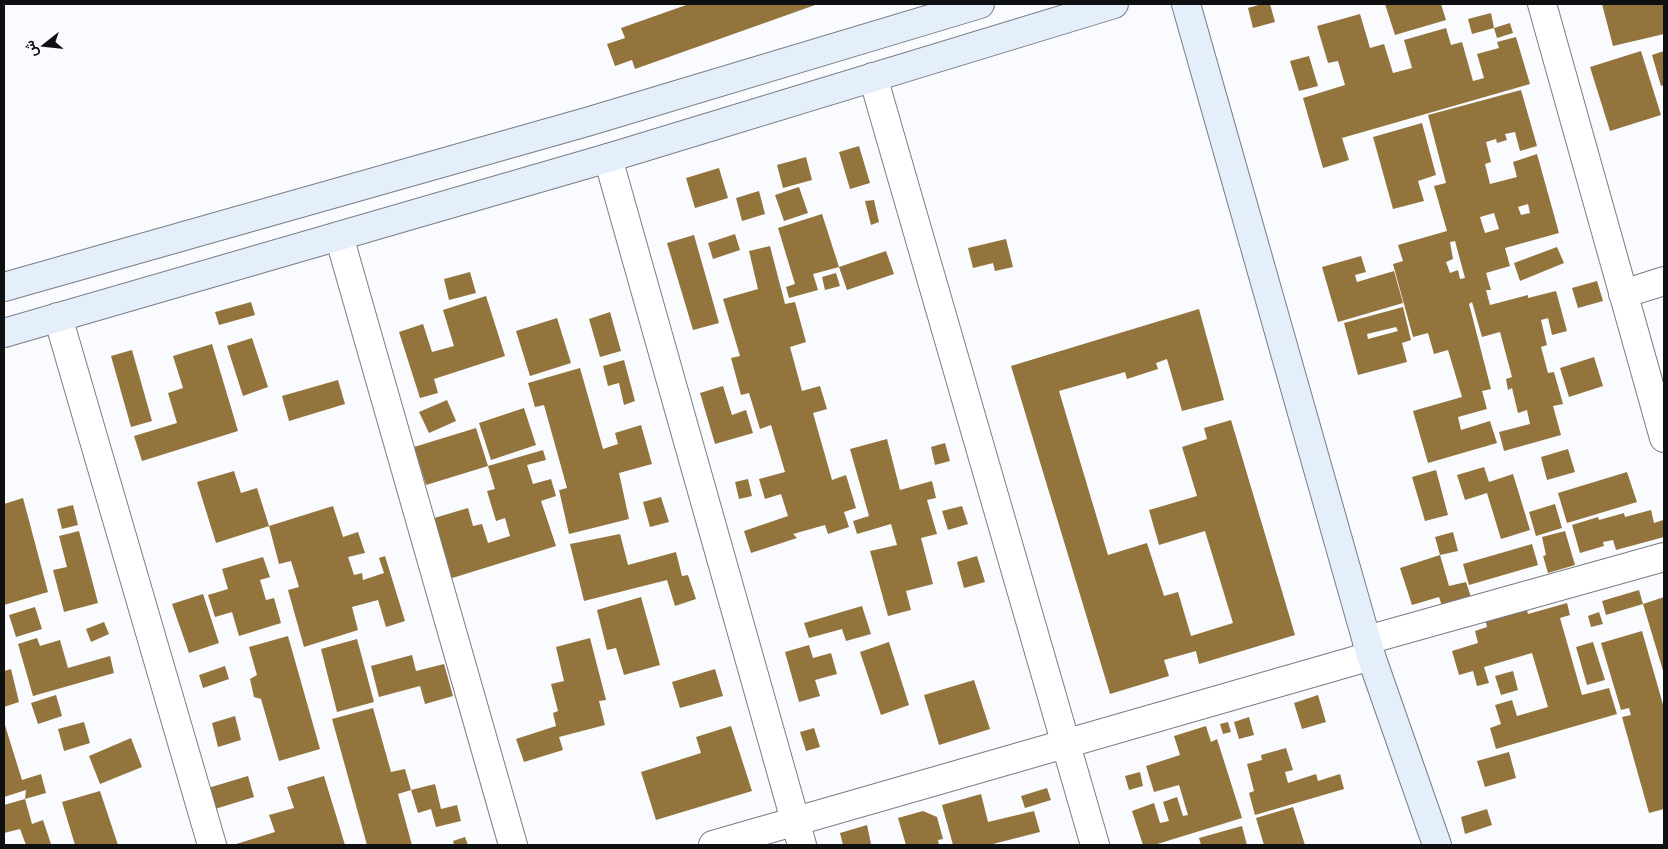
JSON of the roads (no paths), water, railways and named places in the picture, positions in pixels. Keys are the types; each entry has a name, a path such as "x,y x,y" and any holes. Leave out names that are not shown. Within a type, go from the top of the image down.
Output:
{"main road":[{"path":"4,287 590,121 980,4"},
{"path":"4,333 608,158 1114,4"},
{"path":"1186,4 1369,648 1437,845"}],"street":[{"path":"1542,4 1664,438"},
{"path":"873,77 1095,845"},
{"path":"608,158 799,833"},
{"path":"339,236 513,845"},
{"path":"1623,294 1664,281"},
{"path":"58,317 212,845"},
{"path":"713,845 799,833 1066,743 1664,557"}]}
